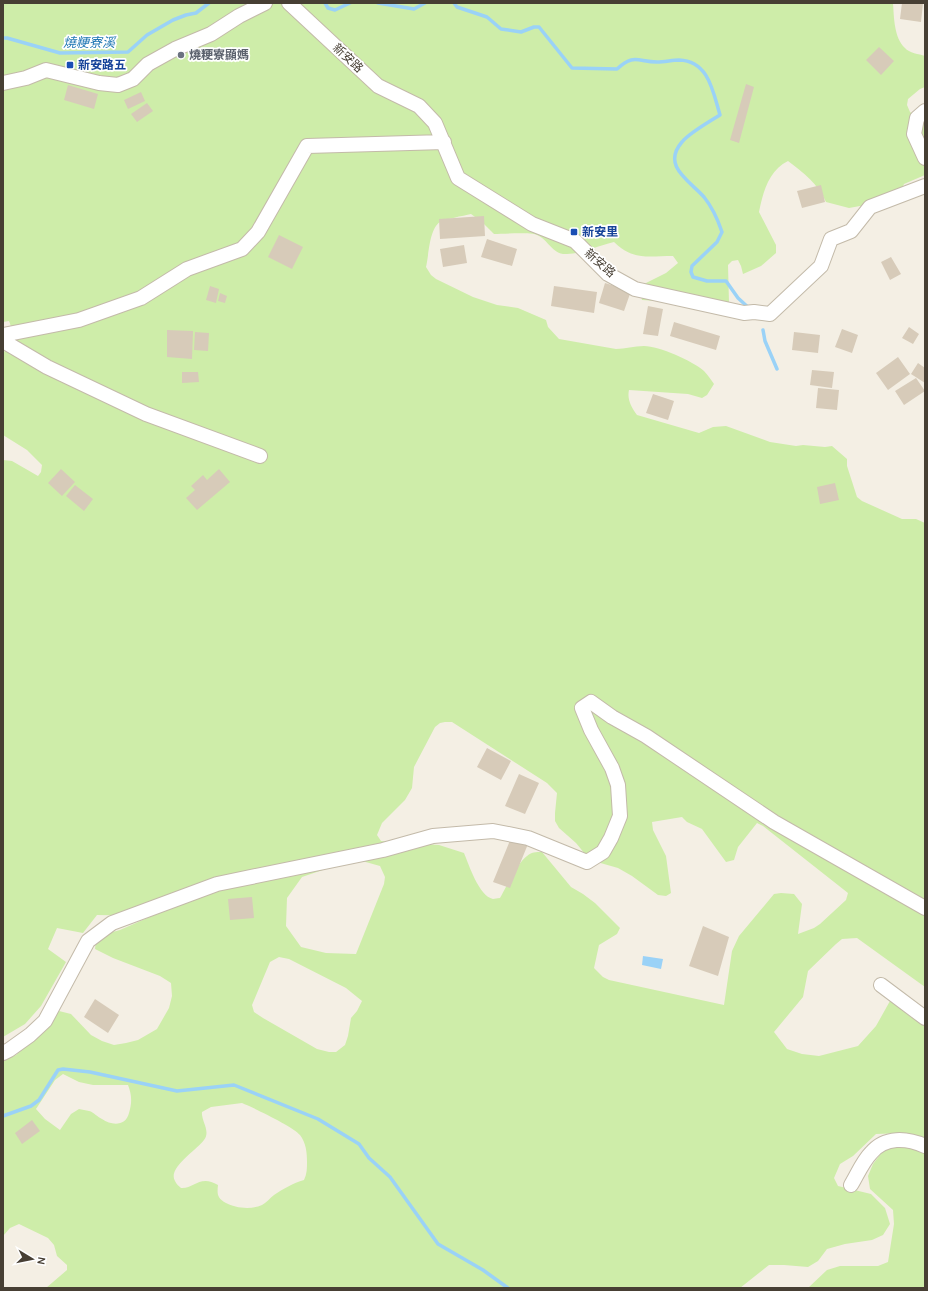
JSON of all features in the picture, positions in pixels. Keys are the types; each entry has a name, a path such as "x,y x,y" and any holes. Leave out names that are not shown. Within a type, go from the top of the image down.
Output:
{"street":[{"path":"3,83 26,78 46,70 99,83 118,84 133,80 148,64 174,49 211,34 239,16 265,3"},
{"name":"新安路","path":"289,3 378,86 419,106 435,124 444,142 458,178 532,224 575,241 608,274 635,289 744,313 754,312 770,314 821,266 831,239 851,231 870,207 925,186"},
{"path":"925,111 917,118 914,134 925,158"},
{"path":"3,335 79,320 141,298 187,269 242,249 258,232 307,146 444,142"},
{"path":"3,341 47,367 146,414 260,456"},
{"path":"3,1053 30,1035 44,1021 88,941 112,923 217,884 383,850 434,836 493,831 528,838 587,862 603,852 611,838 620,816 618,785 612,768 591,730 582,708 590,702 612,717 646,736 774,822 925,908"},
{"path":"881,984 925,1018"},
{"path":"851,1185 871,1152 888,1141 901,1139 925,1146"}],"green space":[{"path":"3,3 893,3 895,27 901,44 909,51 925,56 925,87 920,89 908,99 907,105 910,112 915,116 925,113 925,175 904,184 901,191 867,206 849,208 826,202 815,184 800,170 788,161 781,165 768,182 759,212 776,245 776,253 761,266 743,274 738,260 732,261 728,265 729,303 726,307 711,304 642,300 640,292 642,285 666,273 678,263 673,256 649,257 635,255 621,248 614,242 579,253 562,254 554,250 541,237 534,234 494,234 471,214 442,221 436,225 430,243 426,267 431,275 436,279 473,297 497,305 518,308 546,320 548,327 559,339 616,349 640,346 658,348 684,359 704,371 714,384 707,395 702,398 688,394 629,390 630,403 637,415 699,433 713,427 726,426 770,442 796,446 832,446 847,459 847,466 857,497 862,501 902,519 916,519 925,523 925,987 857,938 842,939 808,971 803,997 774,1032 787,1049 802,1054 819,1056 858,1046 876,1026 890,1001 897,1002 925,1023 925,1140 905,1133 876,1134 853,1156 840,1164 834,1178 838,1186 871,1194 885,1208 890,1224 883,1235 872,1240 845,1244 827,1249 818,1261 808,1267 769,1265 740,1288 46,1288 67,1270 67,1265 57,1256 54,1245 48,1238 19,1224 10,1228 3,1236 3,1060 16,1055 31,1042 59,1011 71,1014 91,1035 102,1041 114,1045 138,1040 157,1029 169,1008 172,996 171,983 160,976 113,958 95,949 96,941 102,935 120,930 152,916 97,915 83,933 57,928 48,949 66,962 41,1006 25,1024 3,1037 3,460 12,461 38,476 41,472 42,465 27,450 3,435 3,353 10,342 11,325 9,321 3,322","holes":["452,722 547,783 557,793 555,821 559,828 576,843 590,860 618,868 632,876 658,895 666,896 671,893 666,856 653,830 652,822 682,817 687,822 702,829 726,862 734,860 738,847 757,823 763,826 848,893 846,900 820,924 798,934 802,904 794,894 774,894 739,936 732,951 724,1005 609,980 603,977 594,968 599,945 617,934 620,928 595,903 571,887 542,852 532,853 524,859 520,863 500,898 493,899 488,897 479,886 464,853 439,845 381,841 377,835 382,823 405,800 412,788 414,767 435,727 440,723","355,859 380,866 385,877 384,884 356,954 326,953 301,947 286,926 287,898 302,877","279,957 289,959 346,988 362,1001 357,1011 351,1018 345,1045 336,1052 317,1049 254,1012 252,1005 270,962","63,1074 79,1082 93,1085 128,1085 131,1096 129,1113 125,1120 118,1124 110,1123 91,1112 79,1109 71,1114 60,1130 45,1119 36,1109 55,1080","242,1103 290,1127 300,1135 306,1148 307,1169 304,1180 292,1184 274,1195 262,1205 248,1208 230,1205 223,1201 218,1196 218,1185 212,1182 202,1181 186,1188 181,1188 175,1181 175,1170 206,1137 202,1112 211,1107"]},
{"path":"895,1145 925,1149 925,1288 808,1288 827,1270 840,1266 878,1266 888,1262 894,1224 893,1210 870,1189 868,1176 873,1164 882,1152"}],"water":[{"path":"643,956 663,959 661,969 642,965"}],"building":[{"path":"902,3 923,3 921,22 900,19"},
{"path":"879,47 894,61 881,75 866,60"},
{"path":"746,84 754,87 739,143 730,140"},
{"path":"68,85 98,94 94,109 64,100"},
{"path":"141,92 145,101 128,109 124,100"},
{"path":"147,103 153,111 137,122 131,114"},
{"path":"821,185 825,202 802,208 797,191"},
{"path":"484,216 485,236 440,239 439,219"},
{"path":"279,235 303,247 292,269 268,257"},
{"path":"487,239 517,249 512,266 481,257"},
{"path":"464,245 467,263 443,267 440,249"},
{"path":"891,257 901,274 890,280 881,262"},
{"path":"605,283 631,291 624,311 599,303"},
{"path":"210,286 219,289 216,303 206,300"},
{"path":"554,286 597,292 594,313 551,306"},
{"path":"220,293 227,296 225,303 218,301"},
{"path":"648,306 663,309 658,336 643,334"},
{"path":"674,322 720,336 716,350 670,336"},
{"path":"909,327 919,334 913,344 902,338"},
{"path":"842,329 858,335 852,353 835,347"},
{"path":"167,330 193,331 192,359 167,357"},
{"path":"195,332 209,333 208,351 194,350"},
{"path":"794,332 820,335 818,353 792,350"},
{"path":"898,357 910,374 888,390 876,373"},
{"path":"918,363 925,368 925,383 911,374"},
{"path":"812,370 834,372 832,388 810,385"},
{"path":"182,372 198,372 199,382 182,383"},
{"path":"916,378 925,391 904,405 895,391"},
{"path":"818,388 839,390 837,410 816,408"},
{"path":"653,394 674,401 668,420 646,413"},
{"path":"61,469 75,482 62,496 48,483"},
{"path":"219,469 230,482 197,510 186,498 195,490 191,486 203,475 207,480"},
{"path":"835,483 839,500 820,504 817,487"},
{"path":"75,485 93,499 84,511 66,496"},
{"path":"487,748 511,761 501,780 477,767"},
{"path":"519,774 539,783 525,814 505,806"},
{"path":"511,838 528,844 510,888 493,882"},
{"path":"252,897 254,918 230,920 228,899"},
{"path":"703,926 729,937 718,976 689,966"},
{"path":"95,999 119,1015 108,1033 84,1017"},
{"path":"32,1120 40,1131 22,1144 15,1133"}],"waterway":[{"name":"燒粳寮溪","path":"3,38 60,53 128,52 147,35 173,20 196,13 209,3"},
{"name":"燒粳寮溪","path":"325,3 328,8 335,10 350,3"},
{"name":"燒粳寮溪","path":"378,3 414,9 425,3"},
{"name":"燒粳寮溪","path":"454,3 457,7 487,17 501,29 521,32 534,27 539,27 572,68 617,69 623,64 632,60 651,62 679,60 689,62 697,66 703,72 712,88 720,115 689,135 676,151 675,158 676,166 685,179 704,197 710,205 722,232 717,242 692,266 691,272 693,277 707,281 726,281 738,298 750,309"},
{"path":"763,330 765,341 777,369"},
{"path":"3,1116 31,1106 39,1100 58,1070 63,1069 90,1072 177,1091 234,1085 318,1119 359,1144 369,1158 390,1177 438,1244 483,1270 508,1288"}],"place":[{"name":"燒粳寮顯媽","path":"181,55"},
{"name":"新安路五","path":"70,65"},
{"name":"新安里","path":"574,232"}]}
